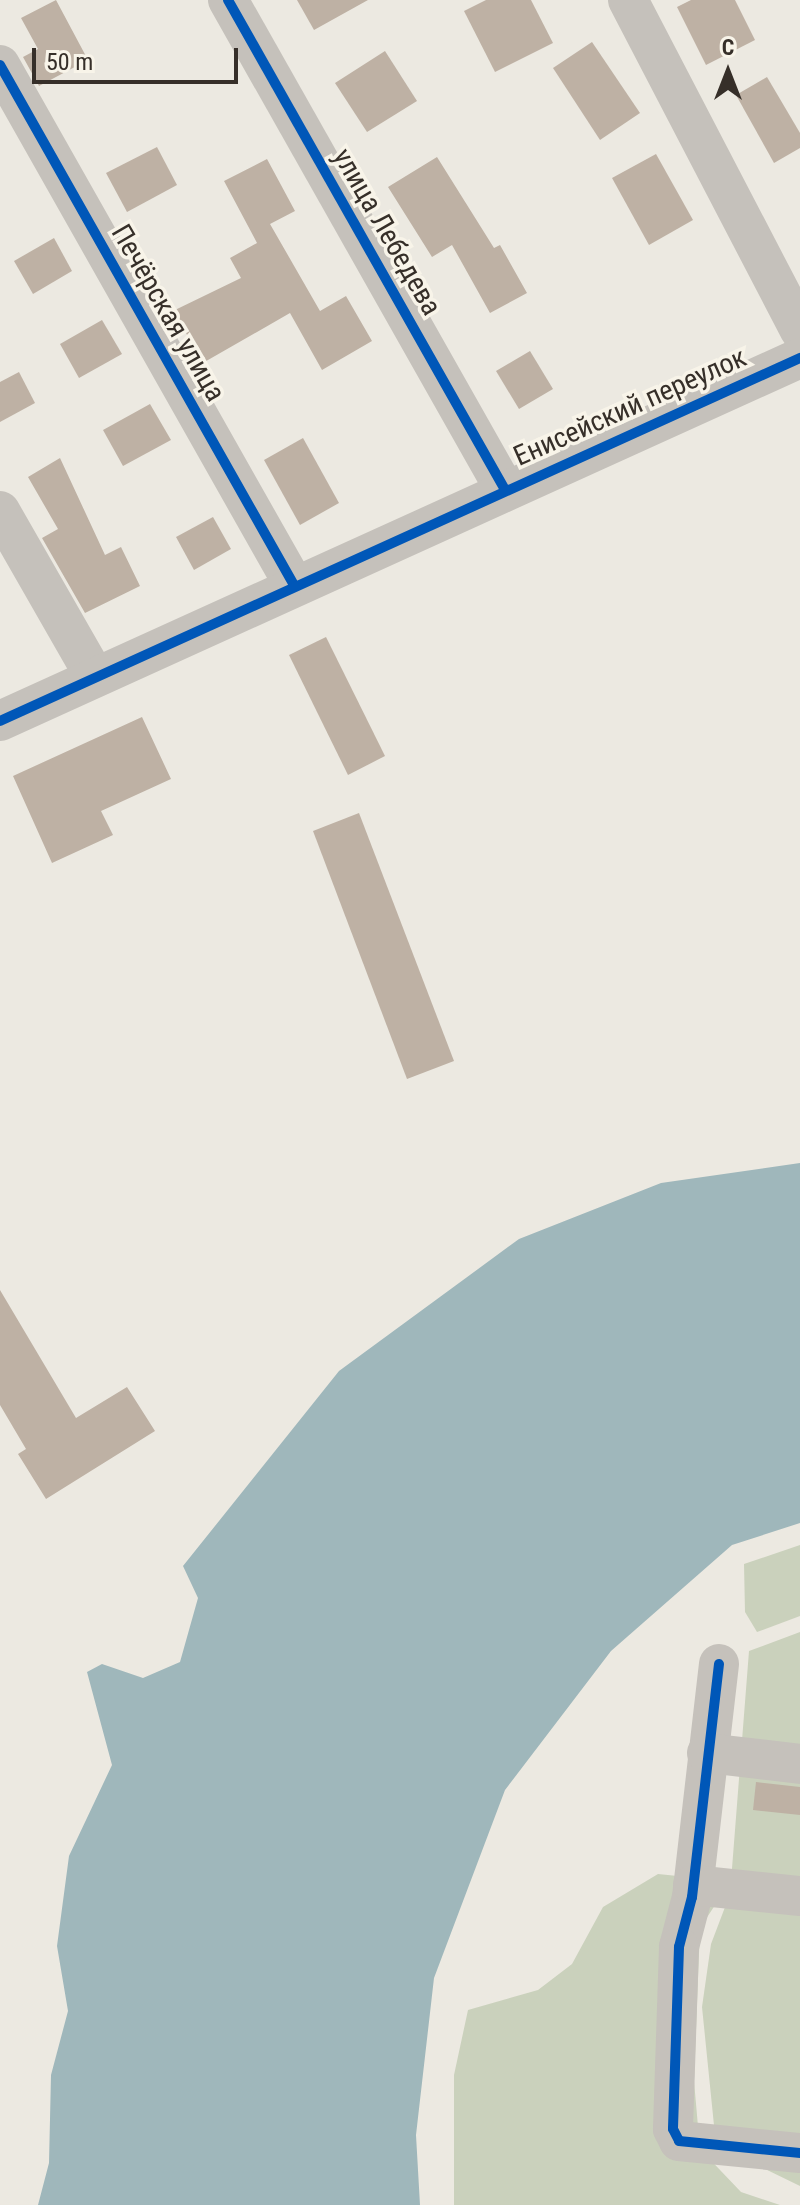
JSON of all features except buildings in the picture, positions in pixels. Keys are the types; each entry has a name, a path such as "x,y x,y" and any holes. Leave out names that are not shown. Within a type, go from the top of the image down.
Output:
{"street":[{"name":"улица Лебедева","path":"228,0 504,488"},
{"path":"628,0 800,330"},
{"name":"Печёрская улица","path":"0,65 294,585"},
{"name":"Енисейский переулок","path":"0,721 504,488 800,358"},
{"path":"0,511 95,677"},
{"path":"719,1664 693,1885 679,1947 673,2129 679,2141 800,2153"},
{"path":"707,1753 800,1764"},
{"path":"693,1885 800,1896"}],"green space":[{"path":"800,1545 800,1616 757,1632 745,1612 744,1564"},
{"path":"800,1632 800,2186 716,2145 702,2007 711,1944 730,1894 749,1651"},
{"path":"658,1874 707,1879 723,1893 700,1928 694,2081 700,2149 741,2192 780,2205 454,2205 454,2075 468,2010 538,1990 572,1964 603,1907"}],"water":[{"path":"800,1163 800,1523 732,1545 611,1651 505,1790 434,1978 416,2135 420,2205 38,2205 49,2163 51,2075 68,2011 57,1946 69,1856 112,1765 87,1672 102,1664 143,1678 180,1662 198,1598 183,1566 339,1371 519,1239 661,1183"}],"cycle path":[{"path":"228,0 504,488"},
{"path":"0,65 294,585"},
{"path":"0,721 800,358"},
{"path":"719,1664 692,1897 679,1947 673,2129 679,2141 800,2153"}]}
